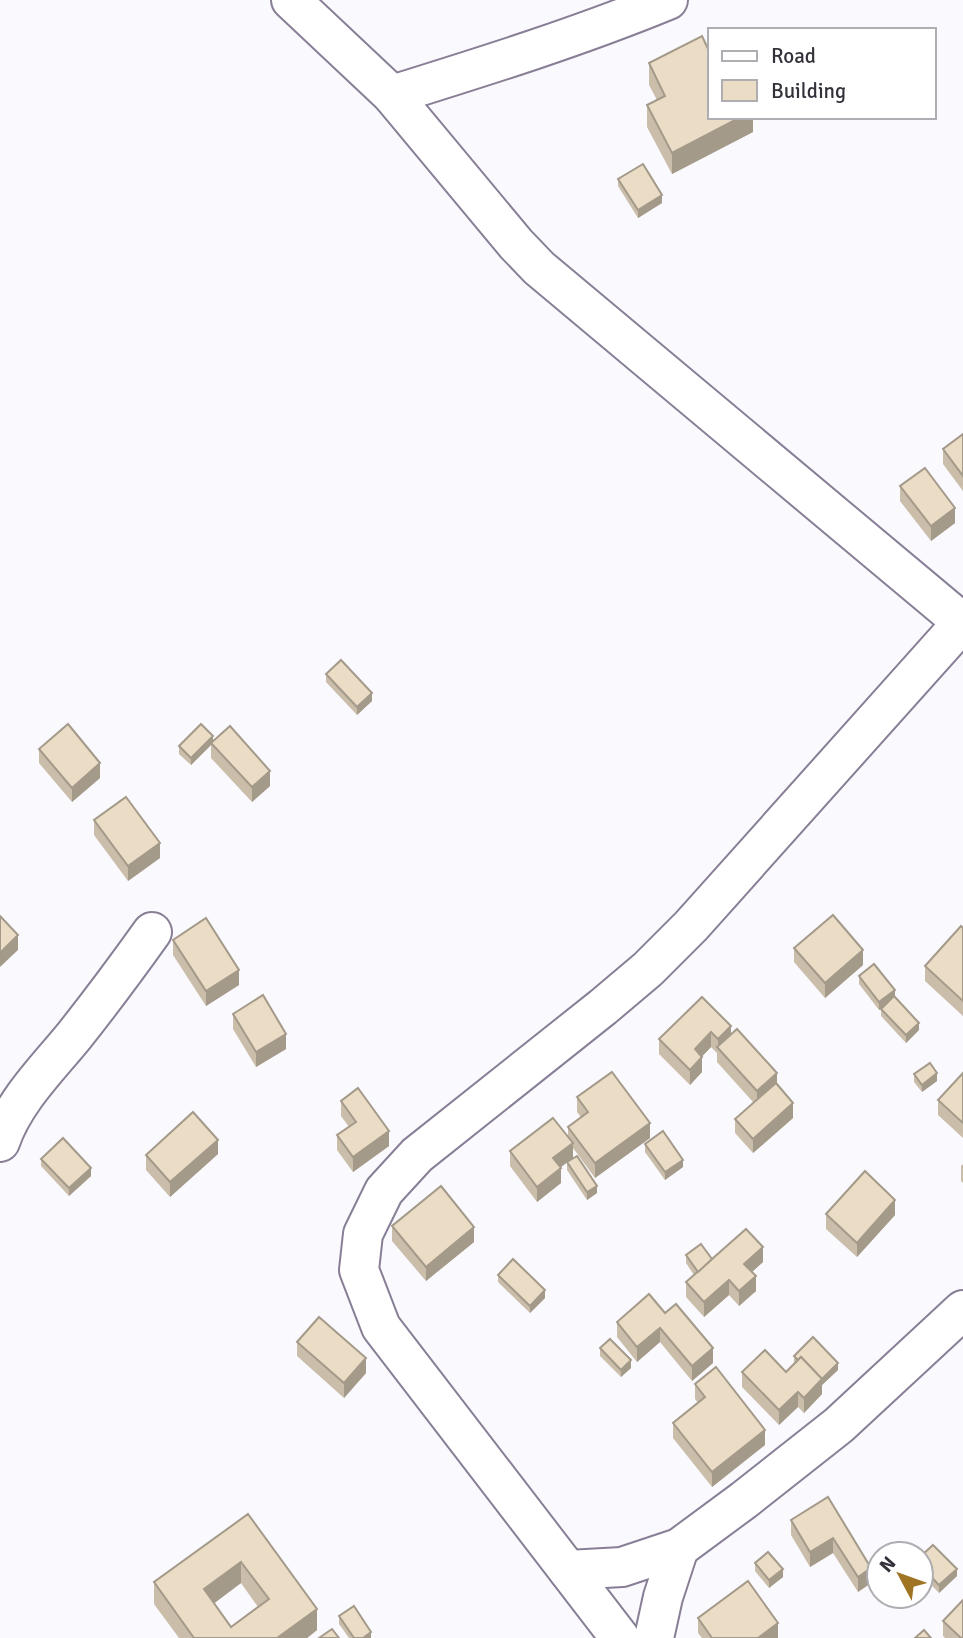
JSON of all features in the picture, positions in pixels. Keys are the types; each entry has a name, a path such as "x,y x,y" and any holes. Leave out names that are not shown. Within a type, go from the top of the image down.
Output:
{"street":[{"path":"291,0 392,95 539,268 963,623 691,926 603,1007 417,1155 384,1191 363,1234 359,1270 381,1327 620,1638"},
{"path":"392,95 612,23 668,0"},
{"path":"0,1142 18,1104 115,985 152,932"},
{"path":"568,1570 622,1567 678,1548 839,1425 963,1310"},
{"path":"654,1638 678,1548"}],"building":[{"path":"702,36 708,49 708,119 737,119 672,153 647,105 665,96 649,63"},
{"path":"643,164 662,195 638,210 618,179"},
{"path":"963,434 963,476 943,449"},
{"path":"925,468 955,508 931,526 900,486"},
{"path":"341,660 372,693 357,707 326,674"},
{"path":"68,724 100,763 72,788 39,749"},
{"path":"201,724 213,736 191,758 179,746"},
{"path":"230,726 270,771 252,787 211,743"},
{"path":"126,797 160,843 128,866 94,820"},
{"path":"833,915 863,950 825,983 794,948"},
{"path":"0,916 18,935 0,953"},
{"path":"206,918 239,970 206,991 173,940"},
{"path":"961,926 963,928 963,1001 925,966"},
{"path":"874,964 895,990 879,1002 859,976"},
{"path":"263,995 286,1034 256,1052 233,1014"},
{"path":"894,996 919,1023 906,1035 881,1009"},
{"path":"702,997 731,1026 718,1039 711,1032 695,1049 702,1057 690,1070 659,1039"},
{"path":"737,1029 777,1073 757,1091 717,1047"},
{"path":"930,1063 937,1073 922,1085 914,1074"},
{"path":"612,1072 650,1123 595,1163 568,1127 588,1112 577,1097"},
{"path":"963,1073 963,1123 938,1100"},
{"path":"776,1083 793,1103 753,1139 735,1119"},
{"path":"358,1088 389,1131 353,1157 337,1135 356,1122 341,1101"},
{"path":"193,1112 218,1140 170,1182 146,1155"},
{"path":"553,1118 573,1143 553,1158 561,1168 537,1187 510,1151"},
{"path":"663,1131 683,1160 665,1172 645,1144"},
{"path":"63,1138 91,1168 69,1188 41,1159"},
{"path":"577,1156 597,1186 587,1192 567,1162"},
{"path":"865,1171 895,1200 857,1243 826,1214"},
{"path":"441,1186 474,1227 426,1267 392,1226"},
{"path":"746,1229 763,1247 744,1264 756,1276 739,1291 729,1280 704,1302 686,1282"},
{"path":"701,1244 712,1259 698,1272 686,1255"},
{"path":"513,1259 545,1290 530,1306 498,1275"},
{"path":"649,1294 665,1313 676,1304 713,1348 692,1366 660,1328 637,1347 617,1322"},
{"path":"319,1317 366,1358 344,1383 297,1342"},
{"path":"813,1337 838,1363 822,1379 801,1357 798,1360 794,1356"},
{"path":"610,1339 631,1360 621,1370 600,1348"},
{"path":"765,1350 786,1372 801,1357 822,1379 804,1398 798,1392 779,1410 742,1372"},
{"path":"716,1367 765,1430 712,1472 673,1423 705,1397 695,1384"},
{"path":"828,1497 865,1558 865,1572 858,1577 833,1538 810,1552 791,1520"},
{"path":"248,1514 317,1609 277,1638 194,1638 154,1582","holes":["241,1562 269,1599 231,1627 204,1589"]},
{"path":"935,1547 957,1569 939,1585 935,1581"},
{"path":"768,1552 783,1569 769,1580 755,1563"},
{"path":"748,1581 778,1623 758,1638 712,1638 698,1618"},
{"path":"963,1600 963,1638 961,1638 943,1621"},
{"path":"354,1606 371,1632 363,1638 354,1638 339,1616"},
{"path":"332,1629 339,1638 319,1638"},
{"path":"924,1630 931,1638 915,1638"}]}
